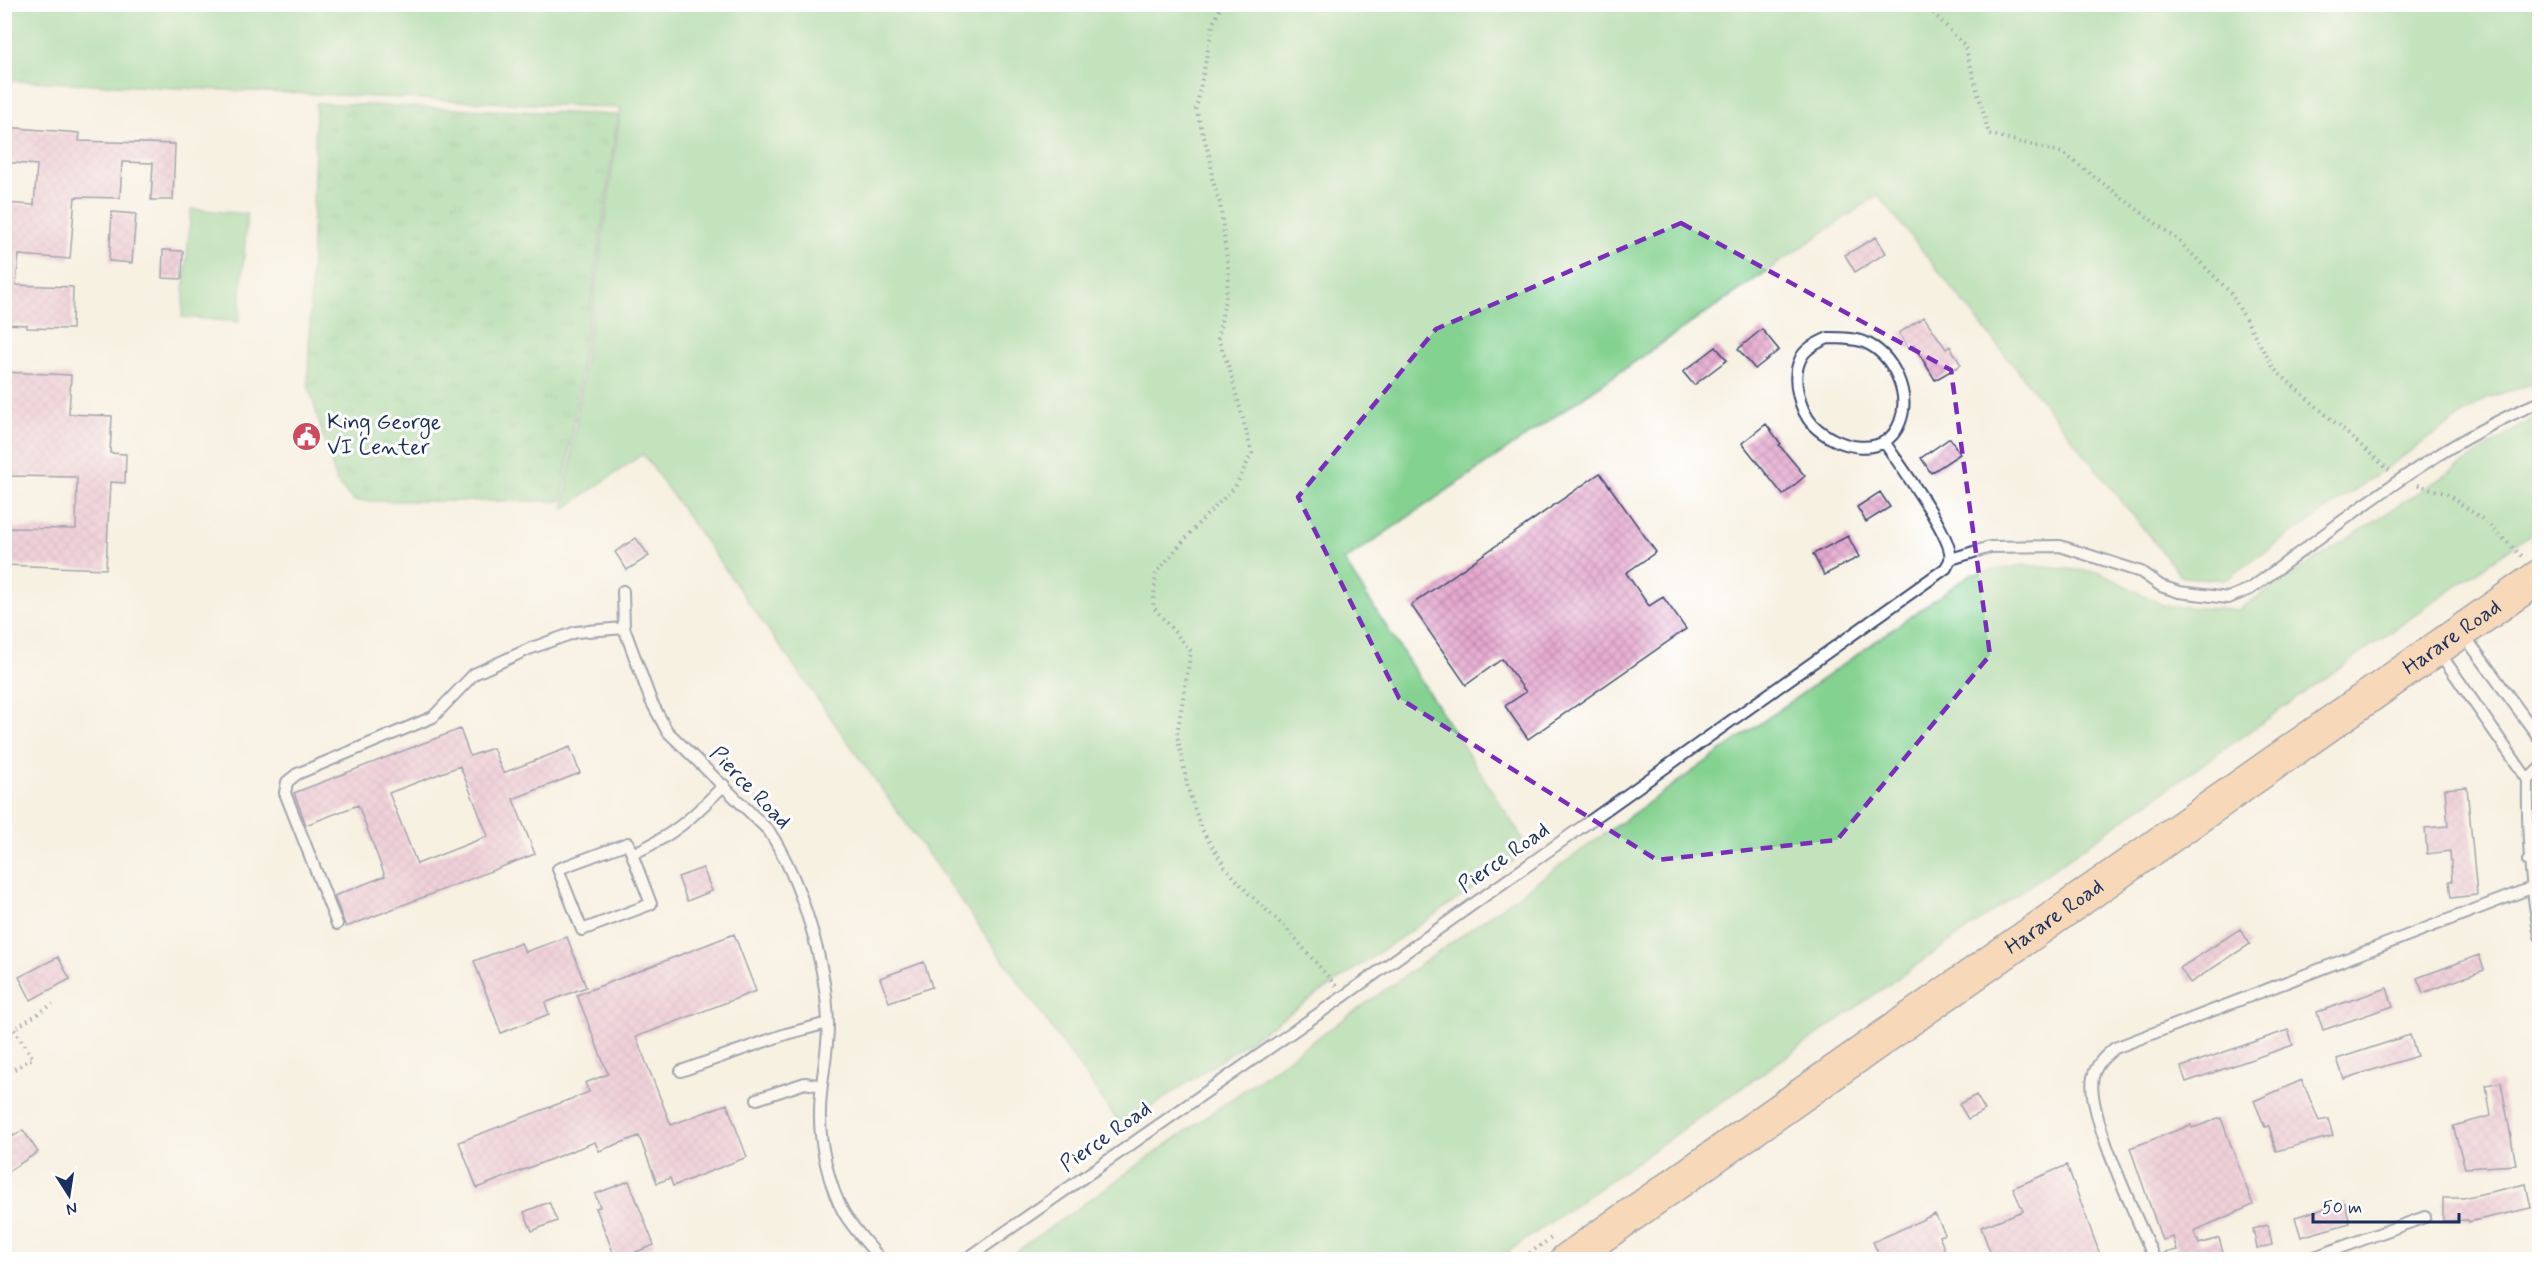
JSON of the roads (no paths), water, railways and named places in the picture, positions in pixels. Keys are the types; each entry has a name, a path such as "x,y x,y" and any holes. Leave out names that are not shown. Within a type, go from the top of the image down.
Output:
{"highway":[{"name":"Harare Road","path":"1567,1260 2449,640 2535,570"}],"lane":[{"path":"1828,338 1864,342 1883,355 1897,374 1905,398 1897,432 1885,443 1870,448 1853,446 1837,441 1814,425 1804,411 1797,376 1800,360 1812,346 1828,338"},
{"path":"1885,443 1928,507 1948,542 1951,559 1990,547 2060,546 2141,572 2161,586 2179,592 2228,598 2250,590 2426,462 2485,427 2540,402"},
{"name":"Pierce Road","path":"965,1260 1344,996 1946,568 1951,559"},
{"name":"Pierce Road","path":"623,591 624,628 651,701 667,731 769,831 780,847 793,876 810,926 822,976 828,1023 827,1057 820,1113 829,1176 844,1213 882,1260"},
{"path":"337,924 285,793 287,782 297,774 432,717 474,674 529,649 576,632 624,628"},
{"path":"2449,640 2540,739"},
{"path":"2449,640 2528,780 2528,861 2540,936"},
{"path":"2528,780 2540,768"},
{"path":"632,854 661,842 692,818 724,785"},
{"path":"628,843 632,854 651,904 582,930 558,869 628,843"},
{"path":"2528,861 2540,867"},
{"path":"2155,1260 2096,1116 2093,1076 2101,1059 2115,1048 2531,888"},
{"path":"681,1071 786,1034 828,1023"},
{"path":"758,1099 805,1083 822,1086"},
{"path":"2306,1260 2425,1217"}],"place":[{"name":"King George VI Center","path":"306,436"}]}
